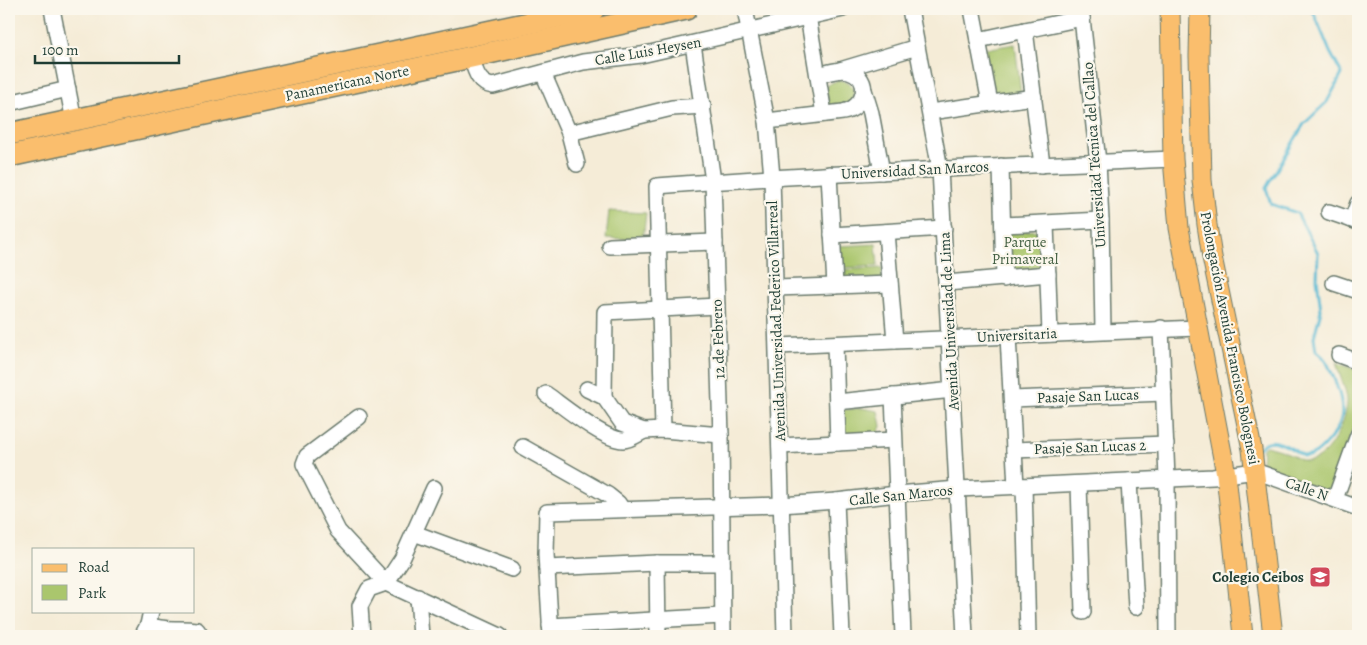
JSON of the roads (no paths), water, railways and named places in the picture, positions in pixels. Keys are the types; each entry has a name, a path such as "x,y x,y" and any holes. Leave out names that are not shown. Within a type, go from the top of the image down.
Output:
{"highway":[{"name":"Panamericana Norte","path":"9,134 594,9"},
{"name":"Panamericana Norte","path":"9,156 686,9"}],"main road":[{"name":"Prolongación Avenida Francisco Bolognesi","path":"1170,9 1173,159 1179,228 1226,474 1244,636"},
{"name":"Prolongación Avenida Francisco Bolognesi","path":"1200,9 1199,56 1202,180 1207,225 1252,448 1273,636"}],"street":[{"path":"52,9 74,121"},
{"name":"Avenida Universidad Federico Villarreal","path":"745,9 767,121 772,177 785,636"},
{"name":"Calle Luis Heysen","path":"471,57 478,78 493,86 596,60 641,55 843,9"},
{"name":"Avenida Universidad de Lima","path":"910,9 940,169 965,636"},
{"path":"972,9 990,103"},
{"path":"978,40 1025,30 1082,13"},
{"name":"Universidad Técnica del Callao","path":"1082,13 1098,162 1103,331"},
{"path":"808,16 824,114"},
{"path":"1025,30 1042,165"},
{"name":"12 de Febrero","path":"693,44 713,182 721,435 723,636"},
{"path":"818,75 917,48"},
{"path":"840,70 855,74 862,82 871,113 882,172"},
{"path":"543,73 569,133 577,164"},
{"path":"9,103 68,90"},
{"path":"767,121 852,111 859,105 864,90"},
{"path":"930,112 1034,98"},
{"path":"569,133 672,108 703,106"},
{"name":"Universidad San Marcos","path":"658,245 657,186 829,174 1173,159"},
{"path":"1002,166 1004,279"},
{"path":"829,174 835,286"},
{"path":"1329,212 1355,221 1358,203"},
{"path":"1003,225 1101,220"},
{"path":"1046,224 1050,334"},
{"path":"832,235 944,228"},
{"path":"886,232 895,341"},
{"path":"610,246 715,242"},
{"path":"658,245 663,430"},
{"path":"947,283 1048,274"},
{"path":"1334,283 1358,291"},
{"path":"776,288 890,284"},
{"path":"604,397 604,312 717,306"},
{"path":"1161,328 1167,479 1168,636"},
{"name":"Universitaria","path":"778,346 1161,328 1197,328"},
{"path":"1008,336 1014,450 1020,486 1028,636"},
{"path":"835,344 838,443"},
{"path":"1339,355 1358,362"},
{"path":"587,388 604,397 622,423 644,431"},
{"path":"837,402 953,390"},
{"name":"Pasaje San Lucas","path":"1012,399 1164,393"},
{"path":"546,394 615,439 625,440 644,431 663,430 721,435"},
{"path":"893,396 903,636"},
{"path":"358,418 307,456 304,464 338,531 386,583 418,596 500,636"},
{"path":"1335,499 1358,435"},
{"path":"780,446 894,440"},
{"name":"Pasaje San Lucas 2","path":"1014,450 1166,444"},
{"path":"523,448 608,495 618,502 622,509"},
{"name":"Calle San Marcos","path":"547,568 547,512 782,505 958,489 1212,477 1255,471"},
{"name":"Calle N","path":"1255,471 1358,508"},
{"path":"1129,481 1136,607"},
{"path":"1079,484 1083,612"},
{"path":"362,636 360,606 369,589 386,583 402,560 434,488"},
{"path":"836,501 842,636"},
{"path":"414,533 512,570"},
{"path":"722,563 547,568 550,631 604,630 658,620 722,616"},
{"path":"657,564 658,636"},
{"path":"418,596 421,636"},
{"path":"147,624 163,630 197,630 201,636"}],"waterway":[{"path":"1260,448 1264,443 1275,442 1281,443 1303,456 1312,455 1321,449 1331,438 1337,429 1342,413 1342,405 1333,376 1325,360 1316,351 1314,337 1321,310 1317,279 1318,253 1297,213 1271,204 1266,188 1304,124 1327,102 1342,74 1330,52 1314,13 1307,9"}],"place":[{"name":"Colegio Ceibos","path":"1320,577"}],"park label":[{"name":"Parque Primaveral","path":"1025,250"}]}
